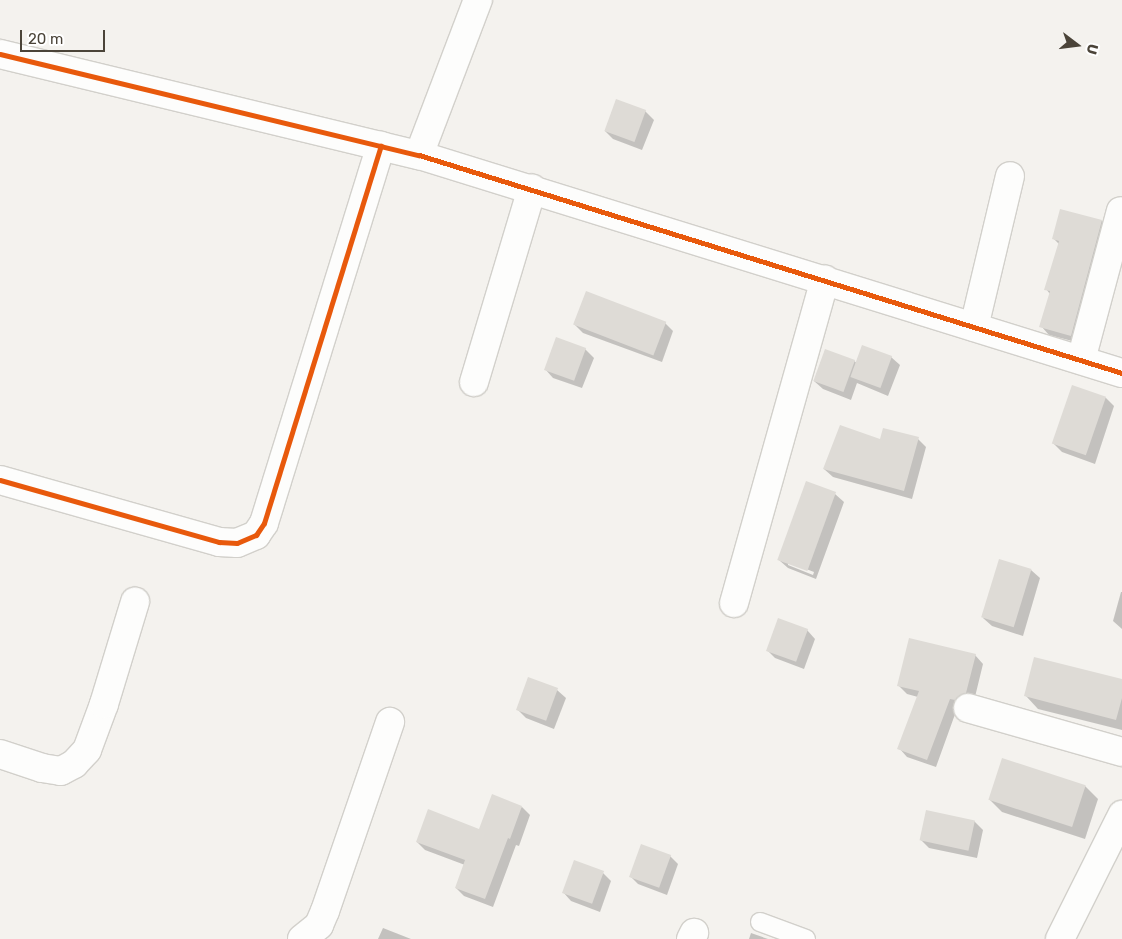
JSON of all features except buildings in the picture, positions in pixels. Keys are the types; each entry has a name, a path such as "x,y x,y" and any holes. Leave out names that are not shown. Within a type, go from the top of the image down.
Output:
{"street":[{"path":"419,155 478,0"},
{"path":"0,54 419,155 1122,373"},
{"path":"0,480 219,542 237,543 256,535 264,523 381,146"},
{"path":"974,327 1010,176"},
{"path":"474,382 532,189"},
{"path":"1081,360 1121,212"},
{"path":"734,603 825,280"},
{"path":"0,754 42,768 61,771 74,764 87,750 104,704 135,602"},
{"path":"968,708 1122,752"},
{"path":"302,939 319,925 325,911 390,722"},
{"path":"1060,939 1122,815"}],"lane":[{"path":"760,922 806,939"}],"cycle path":[{"path":"0,54 419,155 1122,373"},
{"path":"0,480 219,542 237,543 256,535 264,523 381,146"}]}
